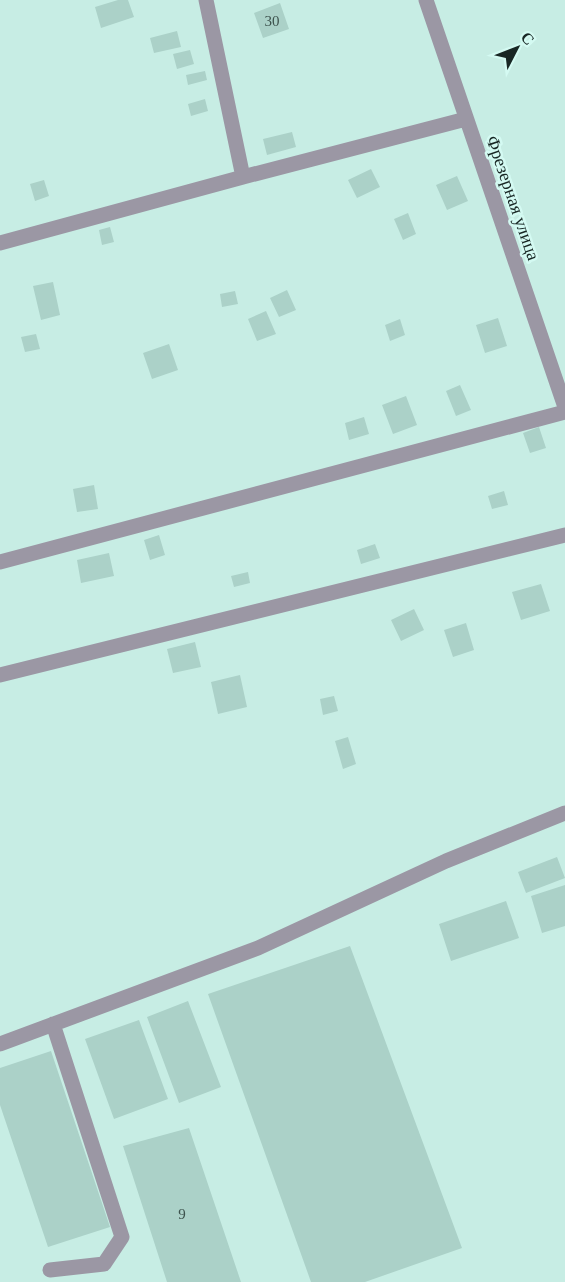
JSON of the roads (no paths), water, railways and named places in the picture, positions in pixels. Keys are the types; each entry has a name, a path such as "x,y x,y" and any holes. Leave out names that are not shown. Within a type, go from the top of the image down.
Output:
{"street":[{"path":"206,0 243,177"},
{"name":"Фрезерная улица","path":"426,0 565,407"},
{"path":"0,243 466,119"},
{"path":"0,562 565,412"},
{"path":"0,675 565,535"},
{"path":"0,1044 258,948 446,861 565,813"},
{"path":"50,1270 104,1264 122,1237 53,1024"}]}
